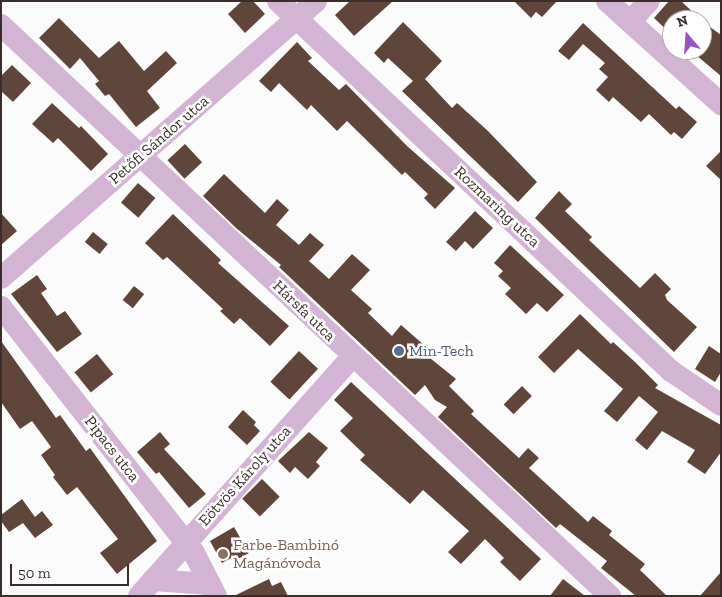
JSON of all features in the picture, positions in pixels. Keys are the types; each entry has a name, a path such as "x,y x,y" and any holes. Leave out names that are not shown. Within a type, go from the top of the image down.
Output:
{"street":[{"name":"Rozmaring utca","path":"278,1 671,371 721,405"},
{"name":"Petőfi Sándor utca","path":"1,278 316,1"},
{"path":"607,1 721,104"},
{"path":"630,22 649,1"},
{"name":"Hársfa utca","path":"1,25 142,155 352,357 609,596"},
{"name":"Pipacs utca","path":"1,307 186,543 213,590"},
{"name":"Eötvös Károly utca","path":"146,588 352,357"},
{"path":"146,588 213,590"}],"building":[{"path":"242,1 253,1 265,14 245,33 228,14"},
{"path":"350,1 393,1 354,36 335,15"},
{"path":"514,1 557,1 542,17 536,12 531,18"},
{"path":"669,1 681,1 690,10 662,10 662,26 654,18"},
{"path":"59,18 99,58 119,41 144,71 166,51 177,63 147,91 160,108 136,127 109,94 105,96 95,84 99,81 80,58 70,69 39,38"},
{"path":"403,22 442,61 425,79 452,108 457,103 488,131 537,182 518,202 402,91 413,81 388,58 384,63 374,53"},
{"path":"583,23 676,109 679,106 697,122 682,139 674,132 671,135 649,114 641,122 613,97 609,102 596,90 608,77 599,69 605,63 583,44 569,60 558,51"},
{"path":"712,28 721,35 721,76 702,60 712,60"},
{"path":"297,42 312,58 308,61 339,90 346,84 407,146 455,188 435,209 424,198 428,194 405,172 402,175 347,121 337,131 311,105 307,110 279,83 271,92 259,81"},
{"path":"12,65 31,83 13,102 1,91 1,76"},
{"path":"52,103 79,128 81,126 108,154 91,171 58,138 53,143 32,124"},
{"path":"185,144 202,162 184,179 167,160"},
{"path":"721,151 721,180 706,166"},
{"path":"224,174 265,213 277,199 289,210 276,225 299,245 310,233 324,245 309,261 329,279 352,254 370,270 351,290 372,309 368,313 392,336 401,325 424,345 420,350 456,379 449,386 474,411 471,414 519,458 528,448 539,458 529,468 588,522 593,516 612,531 609,535 645,564 640,570 667,596 636,596 601,568 607,561 560,524 556,528 438,417 447,407 435,400 425,385 415,395 279,267 281,265 236,228 203,196"},
{"path":"138,183 155,198 138,218 121,203"},
{"path":"559,191 572,204 565,211 592,237 589,240 640,288 655,273 671,289 665,295 667,300 697,327 674,352 535,218"},
{"path":"475,211 493,228 473,249 465,241 456,251 446,242"},
{"path":"1,213 17,231 1,245"},
{"path":"173,214 221,260 218,263 289,326 270,346 240,318 234,324 220,311 223,309 167,257 163,260 145,243"},
{"path":"93,232 108,244 100,254 85,242"},
{"path":"510,245 564,295 547,312 537,303 526,314 505,294 511,288 498,276 503,271 494,263"},
{"path":"37,275 47,289 41,293 57,316 65,311 82,334 57,352 11,294"},
{"path":"134,286 144,294 133,308 123,300"},
{"path":"580,314 611,344 613,342 635,362 658,385 655,388 721,425 721,452 705,474 687,462 695,450 662,431 647,450 635,440 658,412 639,396 617,422 604,411 623,389 578,349 554,373 538,357"},
{"path":"1,341 56,418 60,415 86,451 90,448 157,541 117,574 100,553 118,539 77,487 67,495 53,477 55,475 41,455 51,447 32,421 20,429 1,402"},
{"path":"709,346 721,354 721,372 715,382 695,369"},
{"path":"299,351 318,369 289,399 270,382"},
{"path":"97,354 113,374 91,392 74,372"},
{"path":"351,382 541,559 520,581 500,562 504,558 485,539 461,564 448,552 469,531 423,490 410,504 360,460 365,455 340,431 353,418 334,400"},
{"path":"522,386 532,396 514,414 504,404"},
{"path":"243,410 256,422 254,425 260,431 247,445 228,427"},
{"path":"160,432 170,444 164,449 206,494 189,508 159,472 156,474 137,452"},
{"path":"309,432 328,448 316,462 320,466 308,479 295,467 290,473 278,461"},
{"path":"262,479 280,497 260,516 242,499"},
{"path":"22,499 35,517 42,511 53,525 35,538 23,523 9,532 1,521 1,515"},
{"path":"234,527 249,553 238,559 236,555 222,563 210,541"},
{"path":"721,572 721,596 700,596"},
{"path":"269,579 272,586 281,582 288,596 234,596"},
{"path":"563,579 585,596 550,596"}],"place":[{"name":"Min-Tech","path":"399,351"},
{"name":"Farbe-Bambinó Magánóvoda","path":"223,554"}]}
